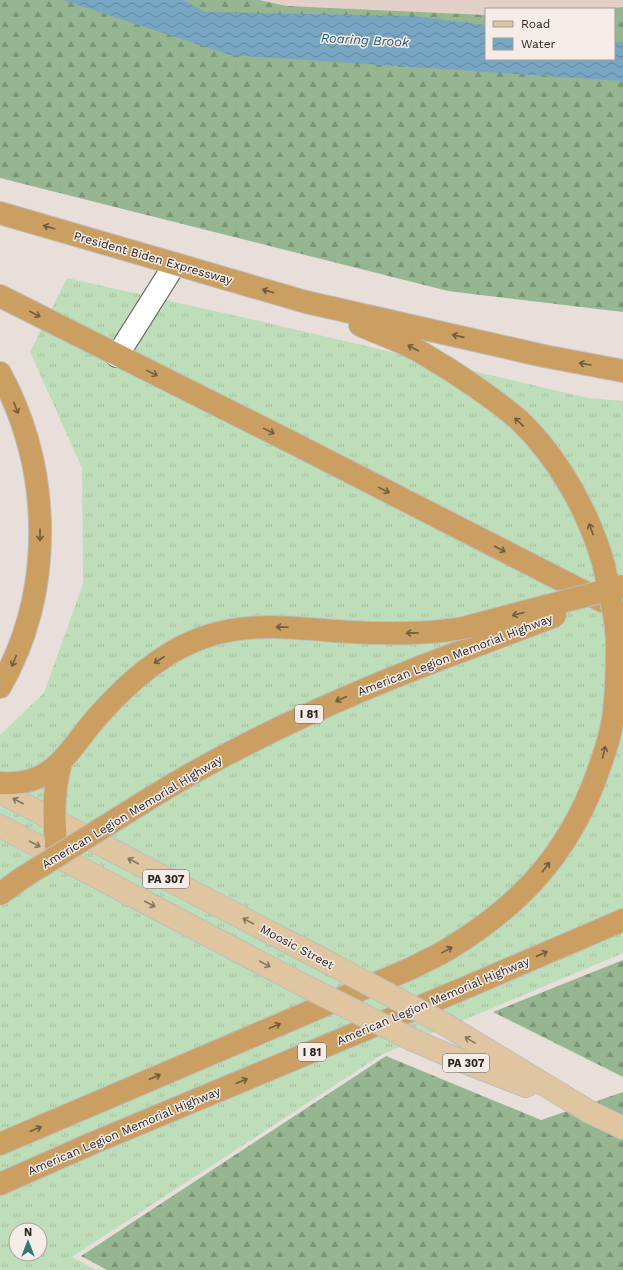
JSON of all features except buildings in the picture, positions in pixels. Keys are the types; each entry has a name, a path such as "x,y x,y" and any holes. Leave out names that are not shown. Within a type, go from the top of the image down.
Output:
{"highway":[{"name":"President Biden Expressway","path":"0,213 306,302"},
{"path":"0,296 117,356 296,444 623,612"},
{"path":"306,302 544,356 623,371"},
{"path":"0,1144 412,968 448,949 481,928 514,901 544,870 568,836 588,798 603,758 613,720 617,682 617,640 615,619 604,566 589,525 571,486 544,449 519,421 492,399 456,374 413,348 306,302"},
{"path":"0,373 11,393 24,429 35,471 40,512 40,551 35,596 26,632 11,668 0,687"},
{"path":"0,783 9,784 34,779 47,774 61,763 97,717 137,676 175,650 214,634 233,629 271,626 382,634 420,633 450,630 463,628 623,586"},
{"name":"American Legion Memorial Highway","path":"0,894 22,878 144,802 230,754 302,717 415,668 623,590"},
{"path":"57,855 53,820 55,784 61,763"},
{"name":"American Legion Memorial Highway","path":"0,1184 93,1143 467,987 623,920"},
{"path":"0,1199 93,1143"}],"main road":[{"name":"Moosic Street","path":"0,792 446,1025 588,1111"},
{"name":"Moosic Street","path":"0,826 299,983 413,1040 588,1111 623,1128"}],"lane":[{"path":"117,356 175,264"}],"shaded area":[{"path":"259,0 623,0 623,7 485,8 485,15 287,6"}],"green space":[{"path":"0,0 259,0 287,6 485,15 485,60 615,60 615,8 611,8 623,7 623,312 448,291 0,178"},
{"path":"67,278 255,320 588,398 623,401 623,953 381,1055 72,1257 96,1270 0,1270 0,735 44,693 83,584 82,468 30,352"},
{"path":"623,960 623,1077 493,1012"},
{"path":"386,1056 541,1120 623,1092 623,1270 107,1270 81,1256"}],"water":[{"name":"Roaring Brook","path":"63,0 184,0 205,12 414,16 485,25 485,60 615,60 615,41 623,42 623,81 230,55"}]}
